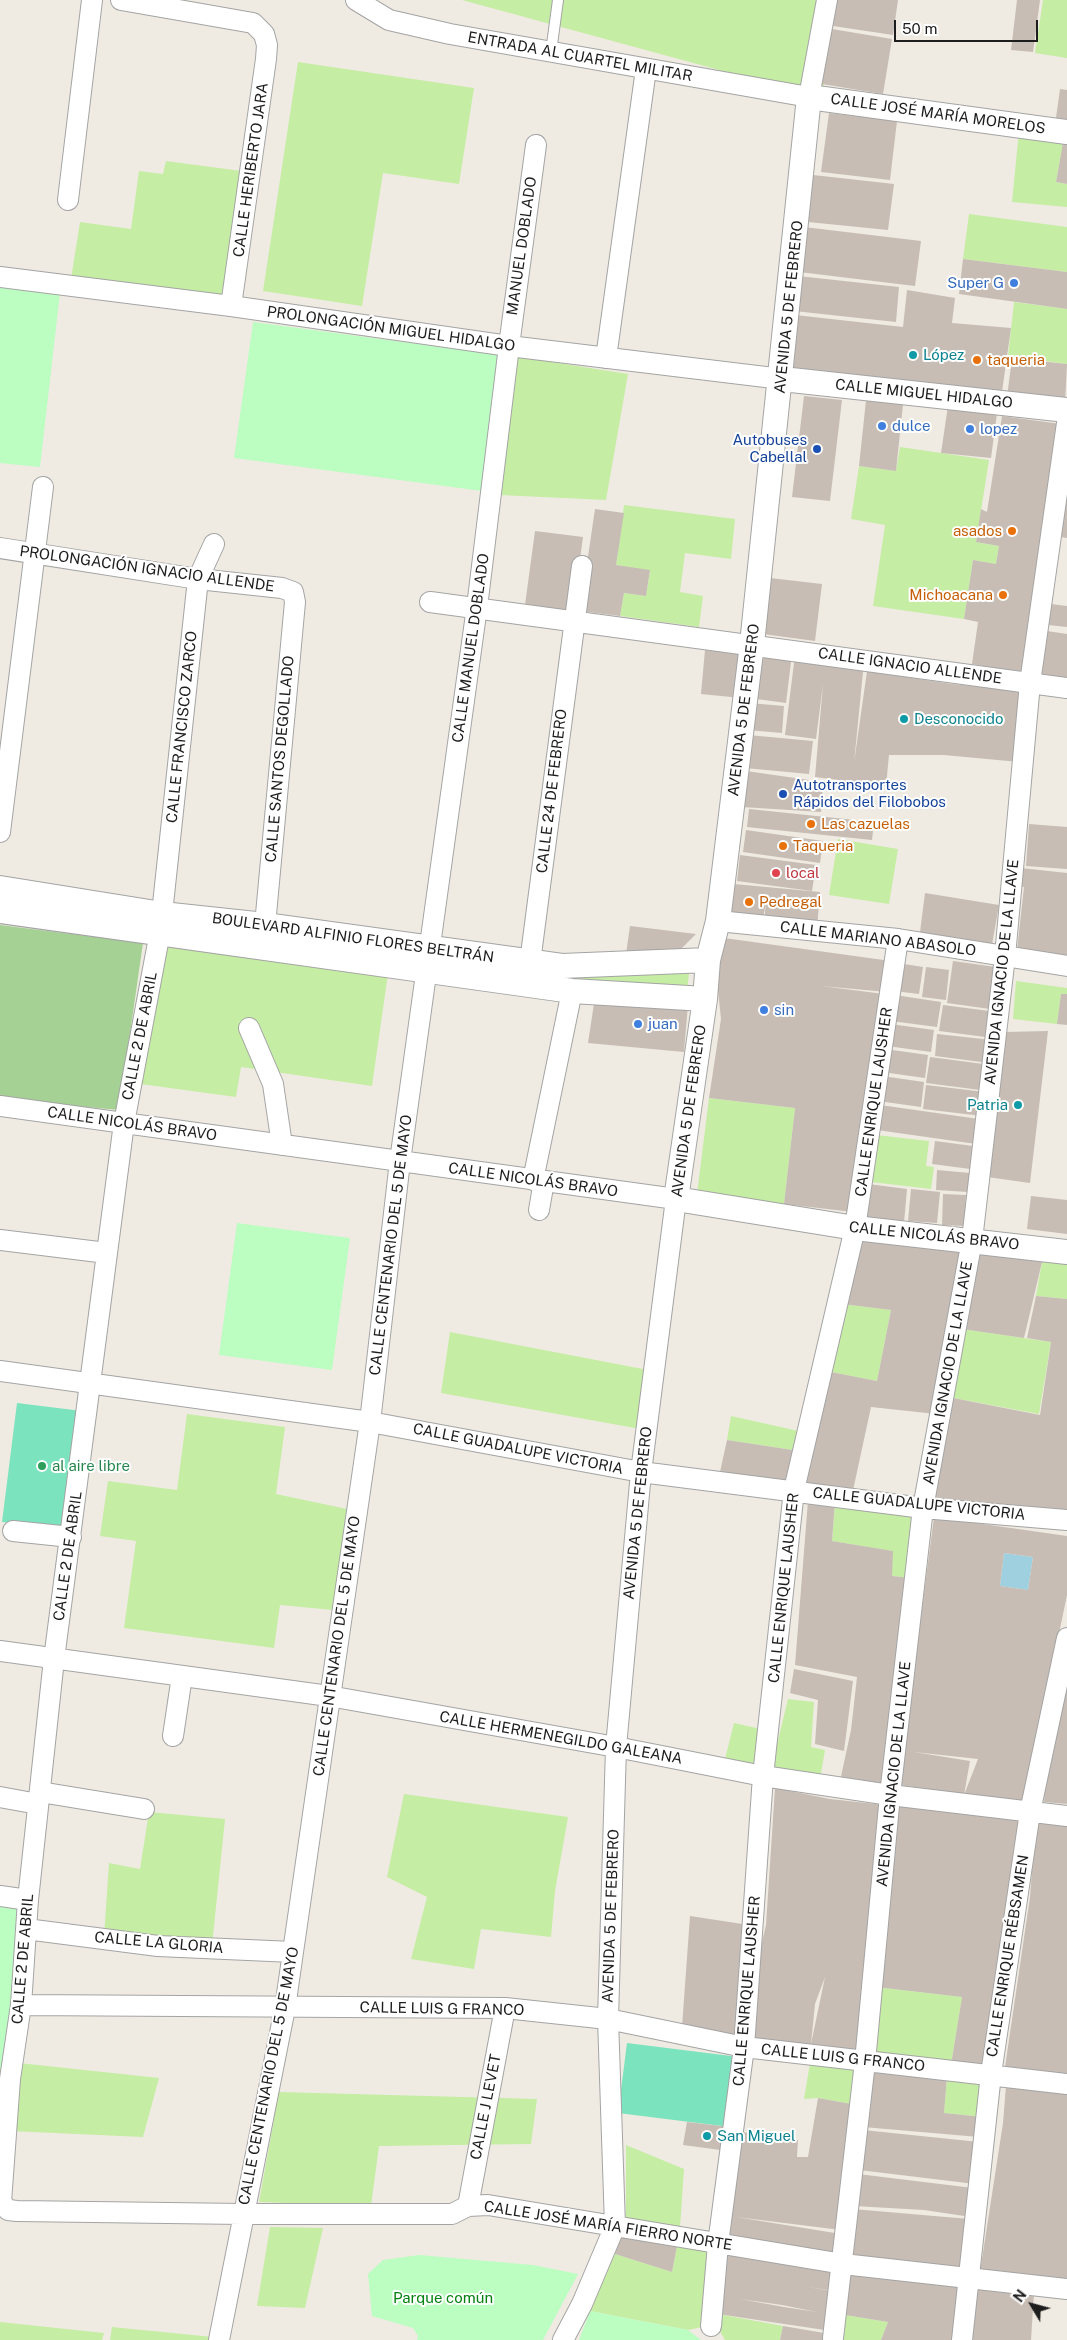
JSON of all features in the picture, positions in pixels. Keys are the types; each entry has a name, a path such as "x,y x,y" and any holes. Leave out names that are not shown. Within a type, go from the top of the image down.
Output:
{"street":[{"path":"68,200 92,0"},
{"name":"CALLE HERIBERTO JARA","path":"121,0 253,23 264,34 267,44 266,59 231,306"},
{"name":"ENTRADA AL CUARTEL MILITAR","path":"356,0 389,20 450,34 810,96"},
{"name":"AVENIDA 5 DE FEBRERO","path":"614,2226 608,2019 616,1746 641,1472 676,1199 705,999 708,960 718,921 782,379 810,96 827,0"},
{"path":"606,358 646,68"},
{"name":"CALLE JOSÉ MARÍA MORELOS","path":"810,96 1067,132"},
{"name":"MANUEL DOBLADO","path":"509,346 536,145"},
{"name":"PROLONGACIÓN MIGUEL HIDALGO","path":"0,277 231,306 509,346 782,379"},
{"name":"CALLE MANUEL DOBLADO","path":"429,959 477,607 509,346"},
{"name":"CALLE MIGUEL HIDALGO","path":"782,379 1067,410"},
{"name":"AVENIDA IGNACIO DE LA LLAVE","path":"833,2338 865,2062 890,1795 924,1508 972,1240 1005,956 1030,683 1067,423"},
{"path":"0,832 43,487"},
{"name":"CALLE FRANCISCO ZARCO","path":"161,923 198,579 214,544"},
{"name":"PROLONGACIÓN IGNACIO ALLENDE","path":"0,548 198,579 282,588 293,592"},
{"name":"CALLE 24 DE FEBRERO","path":"530,962 582,566"},
{"name":"CALLE SANTOS DEGOLLADO","path":"265,925 294,602 293,592"},
{"path":"430,602 752,644"},
{"name":"CALLE IGNACIO ALLENDE","path":"752,644 1067,688"},
{"name":"BOULEVARD ALFINIO FLORES BELTRÁN","path":"0,888 161,923 429,959 530,962 562,966 708,960"},
{"name":"BOULEVARD ALFINIO FLORES BELTRÁN","path":"0,911 161,923 265,925 572,991 705,999"},
{"name":"CALLE MARIANO ABASOLO","path":"718,921 898,939 1067,966"},
{"name":"CALLE 2 DE ABRIL","path":"1,2202 5,2080 21,2005 28,1900 54,1659 124,1122 161,923"},
{"name":"CALLE ENRIQUE LAUSHER","path":"711,2326 718,2244 744,2047 763,1776 794,1490 855,1228 898,939"},
{"name":"CALLE CENTENARIO DEL 5 DE MAYO","path":"218,2340 285,2008 370,1422 400,1161 429,959"},
{"path":"539,1210 538,1180 572,991"},
{"path":"249,1028 273,1084 282,1145"},
{"name":"CALLE NICOLÁS BRAVO","path":"0,1106 676,1199 855,1228 1067,1252"},
{"path":"0,1240 107,1253"},
{"name":"CALLE GUADALUPE VICTORIA","path":"0,1371 370,1422 641,1472 924,1508 1067,1520"},
{"path":"13,1531 71,1537"},
{"name":"CALLE ENRIQUE RÉBSAMEN","path":"962,2340 991,2074 1030,1812 1067,1638"},
{"name":"CALLE HERMENEGILDO GALEANA","path":"0,1651 329,1696 616,1746 763,1776 890,1795 1067,1816"},
{"path":"173,1736 182,1676"},
{"path":"0,1797 39,1798 144,1809"},
{"path":"0,1896 28,1900"},
{"name":"CALLE LA GLORIA","path":"26,1929 158,1946 293,1952"},
{"name":"CALLE LUIS G FRANCO","path":"21,2005 505,2008 608,2019 744,2047 1067,2084"},
{"name":"CALLE J LEVET","path":"468,2206 505,2008"},
{"name":"CALLE JOSÉ MARÍA FIERRO NORTE","path":"1,2202 8,2210 243,2214 452,2214 468,2206 488,2204 843,2264 1067,2289"},
{"path":"563,2340 582,2304 614,2226"}],"lane":[{"path":"551,52 558,0"}],"green space":[{"path":"462,0 836,0 822,98"},
{"path":"1043,0 1067,0 1067,58 1035,53"},
{"path":"298,62 474,88 459,184 383,173 362,306 263,291"},
{"path":"1019,131 1064,137 1056,182 1067,184 1067,207 1012,202"},
{"path":"166,161 249,172 226,301 71,279 80,222 131,229 139,171 163,174"},
{"path":"969,214 1067,227 1067,272 963,259"},
{"path":"0,287 60,293 40,467 0,463"},
{"path":"1014,302 1067,309 1067,364 1008,356"},
{"path":"253,322 500,355 482,491 234,458"},
{"path":"513,356 628,374 606,500 500,495"},
{"path":"900,447 989,460 976,542 999,546 996,564 973,560 964,619 873,606 885,525 851,519 859,466 896,471"},
{"path":"624,505 735,519 731,559 685,553 680,592 703,596 699,627 620,616 624,593 646,596 650,571 616,565"},
{"path":"838,839 898,849 889,904 829,895"},
{"path":"0,925 143,943 119,1110 0,1099"},
{"path":"154,934 389,967 372,1086 241,1067 236,1097 133,1083"},
{"path":"307,941 690,963 687,992 582,986"},
{"path":"1016,981 1067,988 1067,994 1061,994 1057,1024 1013,1019"},
{"path":"709,1098 795,1108 784,1204 697,1194"},
{"path":"876,1135 929,1141 926,1166 934,1167 931,1189 871,1182"},
{"path":"237,1223 350,1238 332,1370 219,1355"},
{"path":"1042,1262 1067,1264 1067,1299 1036,1296"},
{"path":"842,1304 891,1310 877,1381 826,1371"},
{"path":"962,1329 1051,1342 1039,1414 948,1397"},
{"path":"450,1332 648,1370 646,1430 441,1393"},
{"name":"al aire libre","path":"17,1403 82,1411 66,1530 2,1522"},
{"path":"187,1414 285,1427 276,1494 347,1509 333,1610 280,1605 274,1648 124,1628 136,1541 100,1536 108,1481 177,1490"},
{"path":"731,1416 803,1432 799,1451 727,1440"},
{"path":"835,1502 915,1516 911,1578 892,1576 892,1551 832,1541"},
{"path":"788,1699 814,1702 811,1747 825,1750 820,1779 770,1773"},
{"path":"734,1723 765,1730 761,1770 724,1763"},
{"path":"404,1794 568,1817 555,1891 551,1937 481,1929 474,1969 411,1959 427,1897 387,1877"},
{"path":"149,1812 225,1819 212,1946 104,1937 109,1863 140,1869"},
{"path":"0,1899 26,1902 5,2073 0,2075"},
{"path":"876,1987 962,1997 951,2065 869,2058"},
{"path":"627,2043 739,2057 730,2127 618,2113"},
{"path":"19,2063 159,2078 143,2137 10,2131"},
{"path":"810,2063 860,2068 857,2105 818,2098 804,2099"},
{"path":"947,2076 987,2080 983,2117 944,2113"},
{"path":"279,2092 537,2099 531,2144 379,2146 371,2206 259,2202"},
{"path":"626,2145 684,2169 680,2228 626,2221"},
{"path":"270,2227 323,2228 305,2308 257,2306"},
{"path":"678,2241 715,2247 707,2326 688,2330 590,2311 615,2254 672,2272"},
{"name":"Parque común","path":"419,2255 533,2265 578,2274 543,2340 417,2340 418,2336 413,2328 372,2316 368,2274 383,2260"},
{"path":"590,2311 688,2330 701,2340 579,2340"},
{"path":"718,2314 783,2326 780,2340 725,2340 717,2326"},
{"path":"839,2314 888,2322 881,2340 834,2340"},
{"path":"0,2322 104,2333 102,2340 0,2340"},
{"path":"112,2327 213,2337 213,2340 110,2340"}],"water":[{"path":"1004,1553 1033,1557 1028,1590 1000,1586"}],"building":[{"path":"837,0 898,0 893,35 833,26"},
{"path":"1017,0 1040,0 1033,52 1011,50"},
{"path":"832,29 892,39 883,94 822,84"},
{"path":"1060,89 1067,90 1067,127 1055,125"},
{"path":"829,113 897,121 890,180 821,172"},
{"path":"1064,137 1067,137 1067,184 1056,182"},
{"path":"813,175 894,184 888,230 808,222"},
{"path":"804,227 921,241 915,286 799,272"},
{"name":"Super G","path":"963,259 1067,272 1067,309 959,294"},
{"path":"798,276 899,287 896,322 794,311"},
{"path":"907,290 955,298 952,323 1011,328 1001,399 788,375 795,315 903,327"},
{"path":"1012,358 1067,364 1065,404 1007,397"},
{"name":"dulce","path":"867,391 904,395 896,471 859,466"},
{"name":"Autobuses Cabellal","path":"804,396 842,400 830,501 792,497"},
{"name":"lopez","path":"949,399 998,406 991,458 941,453"},
{"path":"1002,416 1061,424 1025,673 972,664 978,622 964,619 973,560 996,564 999,546 976,542 981,509 987,512"},
{"path":"1067,458 1067,538 1054,536"},
{"path":"595,509 624,513 616,565 650,570 646,596 624,593 620,616 580,611"},
{"path":"535,531 583,537 573,611 525,605"},
{"path":"770,578 822,584 815,641 763,634"},
{"path":"1051,604 1067,606 1067,627 1048,625"},
{"path":"1047,631 1067,634 1067,680 1041,677"},
{"path":"755,649 792,654 786,703 749,698"},
{"path":"705,650 745,653 741,698 701,694"},
{"path":"795,655 864,662 854,763 867,671 952,684 1026,691 1019,762 944,755 889,755 886,786 815,777 823,684 816,739 785,735"},
{"path":"749,703 784,706 782,733 747,730"},
{"path":"748,735 813,741 809,774 745,768"},
{"name":"Autotransportes Rápidos del Filobobos","path":"746,771 823,782 821,812 742,807"},
{"name":"Las cazuelas","path":"749,809 874,822 872,840 747,827"},
{"path":"1029,824 1067,827 1067,869 1026,866"},
{"name":"Taqueria","path":"746,830 823,841 820,863 743,852"},
{"name":"local","path":"740,855 816,865 812,891 737,881"},
{"path":"1021,868 1067,873 1067,964 1017,950 1024,887 1019,886"},
{"path":"734,884 820,892 817,928 764,923 766,902 763,919 731,916"},
{"path":"925,893 999,905 992,945 919,940"},
{"path":"630,926 696,934 677,953 626,954"},
{"path":"724,938 891,961 887,992 821,986 884,994 853,1212 784,1204 795,1108 709,1098 721,1019 717,981"},
{"path":"953,961 1003,968 997,1010 947,1003"},
{"path":"898,963 923,967 919,994 894,991"},
{"path":"926,967 949,970 946,1000 922,997"},
{"path":"1061,994 1067,994 1067,1025 1057,1024"},
{"path":"895,995 941,1002 937,1027 891,1021"},
{"name":"juan","path":"595,997 688,1005 684,1052 588,1043"},
{"path":"943,1005 997,1012 993,1038 939,1031"},
{"path":"890,1024 934,1030 931,1052 887,1046"},
{"name":"Patria","path":"1048,1031 1030,1183 987,1177 1005,1032"},
{"path":"937,1034 992,1040 989,1063 935,1056"},
{"path":"885,1049 928,1055 925,1078 882,1072"},
{"path":"930,1057 991,1065 988,1091 926,1083"},
{"path":"882,1076 924,1082 921,1107 878,1101"},
{"path":"926,1085 985,1092 982,1116 923,1109"},
{"name":"Patria","path":"880,1105 979,1119 976,1144 877,1130"},
{"path":"935,1141 973,1146 970,1169 932,1164"},
{"path":"937,1170 970,1173 968,1192 936,1190"},
{"path":"868,1184 907,1189 904,1223 864,1218"},
{"path":"911,1189 940,1192 937,1223 908,1221"},
{"path":"943,1194 966,1195 964,1226 942,1225"},
{"path":"1031,1196 1067,1200 1067,1234 1027,1229"},
{"path":"857,1235 968,1243 936,1414 871,1407 852,1495 800,1484 826,1371 877,1381 891,1310 842,1304"},
{"path":"976,1248 1042,1262 1024,1338 962,1329"},
{"path":"1036,1296 1067,1299 1067,1516 1020,1512 931,1498 948,1397 1040,1415 1051,1342 1027,1338"},
{"path":"727,1440 799,1451 791,1485 720,1472"},
{"path":"808,1501 835,1502 832,1541 893,1551 892,1576 911,1578 887,1785 840,1781 851,1730 857,1677 795,1665"},
{"path":"934,1517 1067,1536 1067,1595 1024,1802 964,1794 899,1785","holes":["1004,1553 1033,1557 1028,1590 1000,1586","914,1752 978,1759 964,1794 970,1761"]},
{"path":"1067,1657 1067,1804 1044,1802 1046,1768"},
{"path":"794,1669 853,1681 844,1751 815,1744 818,1700 790,1693"},
{"path":"775,1788 830,1799 884,1805 863,2054 750,2043 757,1964 766,1925","holes":["825,1977 811,2044 815,2004"]},
{"path":"896,1804 1024,1820 988,2070 951,2065 962,1997 876,1987"},
{"path":"1036,1818 1067,1824 1067,2075 1005,2067 1030,1897"},
{"path":"690,1916 749,1925 740,2042 682,2027"},
{"path":"869,2068 947,2076 944,2113 983,2117 979,2137 863,2127"},
{"path":"1006,2086 1067,2094 1067,2284 980,2272 1003,2123"},
{"path":"818,2098 857,2105 841,2230 736,2217 841,2234 839,2259 723,2241 736,2131 798,2140 797,2157 808,2157"},
{"name":"San Miguel","path":"687,2122 730,2127 728,2151 683,2145"},
{"path":"863,2130 979,2142 975,2184 859,2170"},
{"path":"858,2174 973,2188 971,2217 924,2210 854,2206"},
{"path":"853,2209 969,2219 965,2267 849,2258"},
{"path":"621,2232 678,2241 672,2272 615,2254"},
{"path":"722,2250 838,2267 834,2291 808,2287 837,2292 831,2331 718,2314","holes":["740,2299 782,2305 817,2312"]},
{"path":"847,2269 965,2282 957,2340 881,2340 888,2322 839,2314"},
{"path":"974,2285 1034,2293 1031,2340 969,2340"},
{"path":"783,2326 830,2334 829,2340 780,2340"}],"place":[{"name":"Super G","path":"1014,283"},
{"name":"López","path":"913,355"},
{"name":"taqueria","path":"977,360"},
{"name":"dulce","path":"882,426"},
{"name":"lopez","path":"970,429"},
{"name":"Autobuses Cabellal","path":"817,449"},
{"name":"asados","path":"1012,531"},
{"name":"Michoacana","path":"1003,595"},
{"name":"Desconocido","path":"904,719"},
{"name":"Autotransportes Rápidos del Filobobos","path":"783,794"},
{"name":"Las cazuelas","path":"811,824"},
{"name":"Taqueria","path":"783,846"},
{"name":"local","path":"776,873"},
{"name":"Pedregal","path":"749,902"},
{"name":"sin","path":"764,1010"},
{"name":"juan","path":"638,1024"},
{"name":"Patria","path":"1018,1105"},
{"name":"al aire libre","path":"42,1466"},
{"name":"San Miguel","path":"707,2136"}]}
